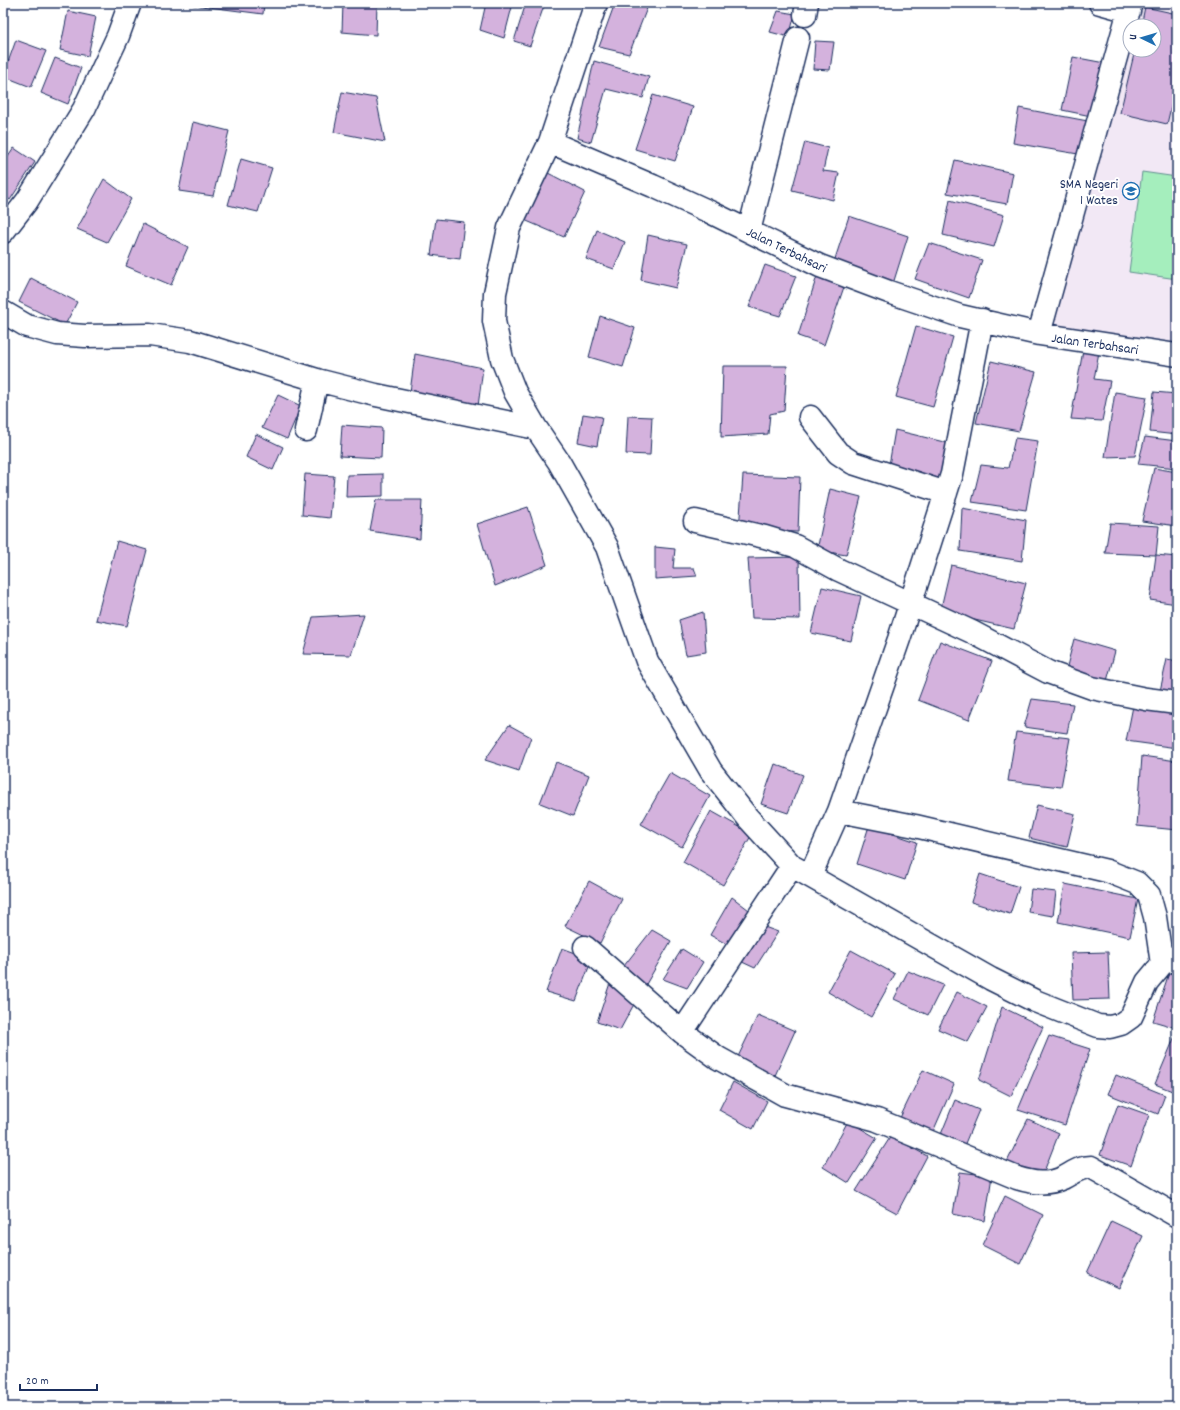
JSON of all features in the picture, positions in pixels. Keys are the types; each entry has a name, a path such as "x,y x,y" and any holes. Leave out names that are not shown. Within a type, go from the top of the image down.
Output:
{"street":[{"path":"3,232 27,201 84,109 118,36 130,3"},
{"path":"596,3 550,142 509,228 495,293 494,321 502,359 515,392 536,428 559,462 607,547 647,661 683,725 711,771 748,818 801,871 991,979 1035,1001 1098,1026 1110,1027 1121,1024 1131,1017 1147,982 1169,960 1149,895 1137,883 1107,871 915,826 839,811"},
{"path":"1039,334 1130,7 1100,3"},
{"path":"749,231 798,38"},
{"name":"Jalan Terbahsari","path":"550,142 653,186 820,266 889,292 960,316 1039,334 1177,355"},
{"path":"3,312 27,326 57,334 85,336 150,336 190,341 317,380 376,395 536,428"},
{"path":"682,1032 801,871 839,811 952,474 982,320"},
{"path":"306,430 317,380"},
{"path":"810,417 838,453 853,463 946,493"},
{"path":"695,521 765,537 795,546 839,570 972,632 1048,672 1092,688 1146,699 1177,703"},
{"path":"585,947 682,1032 718,1058 785,1095 877,1120 1017,1178 1032,1182 1047,1183 1064,1178 1074,1171 1084,1167 1091,1167 1177,1216"}],"shaded area":[{"name":"SMA Negeri 1 Wates","path":"1137,3 1177,3 1177,351 1046,332 1122,58 1162,58 1162,18 1133,18"}],"green space":[{"path":"1142,172 1177,177 1177,279 1129,272"}],"building":[{"path":"193,3 264,3 263,14 193,5"},
{"path":"343,3 377,3 376,35 342,32"},
{"path":"486,3 513,3 504,38 480,30"},
{"path":"526,3 545,3 530,46 514,41"},
{"path":"615,3 649,3 629,54 599,47"},
{"path":"1145,7 1177,14 1177,81 1167,124 1120,113 1133,58 1162,58 1162,18 1143,18"},
{"path":"68,11 96,17 88,56 60,50"},
{"path":"778,11 795,14 789,37 770,32"},
{"path":"16,40 46,51 31,87 3,76"},
{"path":"815,41 834,42 830,70 813,69"},
{"path":"1073,57 1110,64 1096,117 1062,110"},
{"path":"55,58 81,68 68,104 41,93"},
{"path":"594,61 649,77 643,98 606,89 591,142 577,138"},
{"path":"342,92 376,98 385,142 334,132"},
{"path":"653,95 693,107 675,161 635,149"},
{"path":"1019,108 1093,122 1084,155 1013,143"},
{"path":"193,122 229,131 213,196 179,191"},
{"path":"805,142 828,148 823,171 839,173 833,200 792,190"},
{"path":"14,148 35,162 10,200 3,195 3,164"},
{"path":"241,159 272,168 258,212 228,205"},
{"path":"955,160 1013,173 1007,204 947,193"},
{"path":"548,173 585,192 564,237 522,219"},
{"path":"104,179 131,199 107,242 77,229"},
{"path":"950,200 1004,215 994,247 943,235"},
{"path":"849,216 908,236 892,287 833,265"},
{"path":"436,219 464,222 460,259 431,255"},
{"path":"143,224 188,247 171,285 126,266"},
{"path":"597,230 625,242 614,269 586,259"},
{"path":"648,235 687,244 676,288 641,280"},
{"path":"929,243 982,260 969,298 915,279"},
{"path":"765,265 796,276 780,316 749,307"},
{"path":"817,276 845,284 824,345 798,336"},
{"path":"31,278 77,302 65,325 19,302"},
{"path":"600,316 635,328 623,367 589,357"},
{"path":"916,326 953,337 933,407 896,397"},
{"path":"1083,350 1099,352 1094,379 1110,381 1102,421 1071,419"},
{"path":"415,354 483,368 477,414 409,400"},
{"path":"991,361 1036,372 1019,431 976,423"},
{"path":"723,366 787,366 784,411 770,414 768,434 721,437"},
{"path":"1115,392 1147,397 1135,456 1105,457"},
{"path":"1154,392 1177,394 1177,435 1150,432"},
{"path":"278,395 301,406 287,439 262,428"},
{"path":"583,414 602,417 597,446 578,442"},
{"path":"628,416 652,417 650,455 626,454"},
{"path":"342,425 382,428 381,458 340,456"},
{"path":"895,430 948,443 943,480 888,471"},
{"path":"256,434 283,447 273,470 246,457"},
{"path":"1145,437 1177,441 1177,468 1138,464"},
{"path":"1015,438 1038,441 1026,510 972,502 981,465 1008,468"},
{"path":"1154,468 1177,472 1177,526 1142,521"},
{"path":"305,474 334,476 330,518 302,515"},
{"path":"383,474 383,496 346,497 347,475"},
{"path":"743,475 800,477 798,532 739,530"},
{"path":"830,489 861,497 846,555 817,550"},
{"path":"376,500 422,500 420,539 370,531"},
{"path":"528,507 547,565 495,586 477,524"},
{"path":"962,508 1026,520 1022,561 960,551"},
{"path":"1110,523 1159,526 1156,555 1105,553"},
{"path":"117,541 147,550 127,626 96,620"},
{"path":"655,547 675,549 673,568 694,568 697,576 655,579"},
{"path":"1156,555 1177,557 1177,604 1150,600"},
{"path":"799,557 800,619 752,618 748,558"},
{"path":"951,565 1026,583 1014,629 940,612"},
{"path":"822,587 861,596 851,641 811,633"},
{"path":"703,612 706,652 686,655 679,620"},
{"path":"364,614 351,655 303,654 313,617"},
{"path":"1074,639 1115,651 1107,681 1066,670"},
{"path":"940,641 992,661 969,720 918,700"},
{"path":"1167,659 1177,661 1177,694 1160,691"},
{"path":"1032,699 1073,704 1067,733 1024,727"},
{"path":"1133,706 1177,711 1177,748 1126,741"},
{"path":"509,725 531,737 519,771 485,760"},
{"path":"1016,732 1070,738 1061,787 1008,781"},
{"path":"1142,756 1177,761 1177,830 1137,826"},
{"path":"556,762 589,775 573,816 540,803"},
{"path":"775,764 803,775 788,813 761,804"},
{"path":"670,773 710,796 682,847 641,824"},
{"path":"1037,805 1075,814 1067,847 1029,838"},
{"path":"711,811 752,834 723,885 683,862"},
{"path":"869,826 917,842 905,880 857,864"},
{"path":"980,874 1019,887 1010,914 971,902"},
{"path":"589,881 622,899 600,943 565,926"},
{"path":"1065,884 1138,899 1130,937 1058,922"},
{"path":"1031,889 1056,892 1053,916 1028,912"},
{"path":"732,897 753,913 732,947 710,935"},
{"path":"759,925 778,932 755,968 740,961"},
{"path":"652,930 671,941 645,986 620,971"},
{"path":"562,948 592,959 576,1001 546,992"},
{"path":"682,949 703,962 687,988 663,979"},
{"path":"851,950 895,974 871,1017 828,992"},
{"path":"1108,952 1110,999 1073,1000 1071,953"},
{"path":"908,971 943,985 928,1015 894,999"},
{"path":"1169,973 1177,975 1177,1028 1153,1021"},
{"path":"610,983 639,995 620,1030 597,1022"},
{"path":"957,992 987,1007 968,1042 938,1029"},
{"path":"1002,1007 1043,1027 1011,1096 979,1080"},
{"path":"758,1015 795,1031 773,1080 735,1063"},
{"path":"1049,1036 1090,1049 1065,1125 1018,1110"},
{"path":"1175,1036 1177,1037 1177,1093 1155,1084"},
{"path":"923,1070 954,1084 932,1134 898,1122"},
{"path":"1116,1075 1165,1095 1158,1114 1108,1094"},
{"path":"733,1082 767,1101 753,1129 719,1110"},
{"path":"955,1100 979,1110 961,1153 937,1144"},
{"path":"1118,1104 1149,1115 1131,1166 1100,1155"},
{"path":"1028,1119 1059,1133 1043,1174 1006,1164"},
{"path":"848,1121 877,1138 849,1183 823,1167"},
{"path":"891,1136 927,1156 897,1213 856,1191"},
{"path":"960,1172 992,1176 985,1221 953,1214"},
{"path":"1005,1196 1043,1215 1020,1264 982,1245"},
{"path":"1111,1221 1143,1236 1119,1288 1087,1273"}],"place":[{"name":"SMA Negeri 1 Wates","path":"1131,191"}]}
